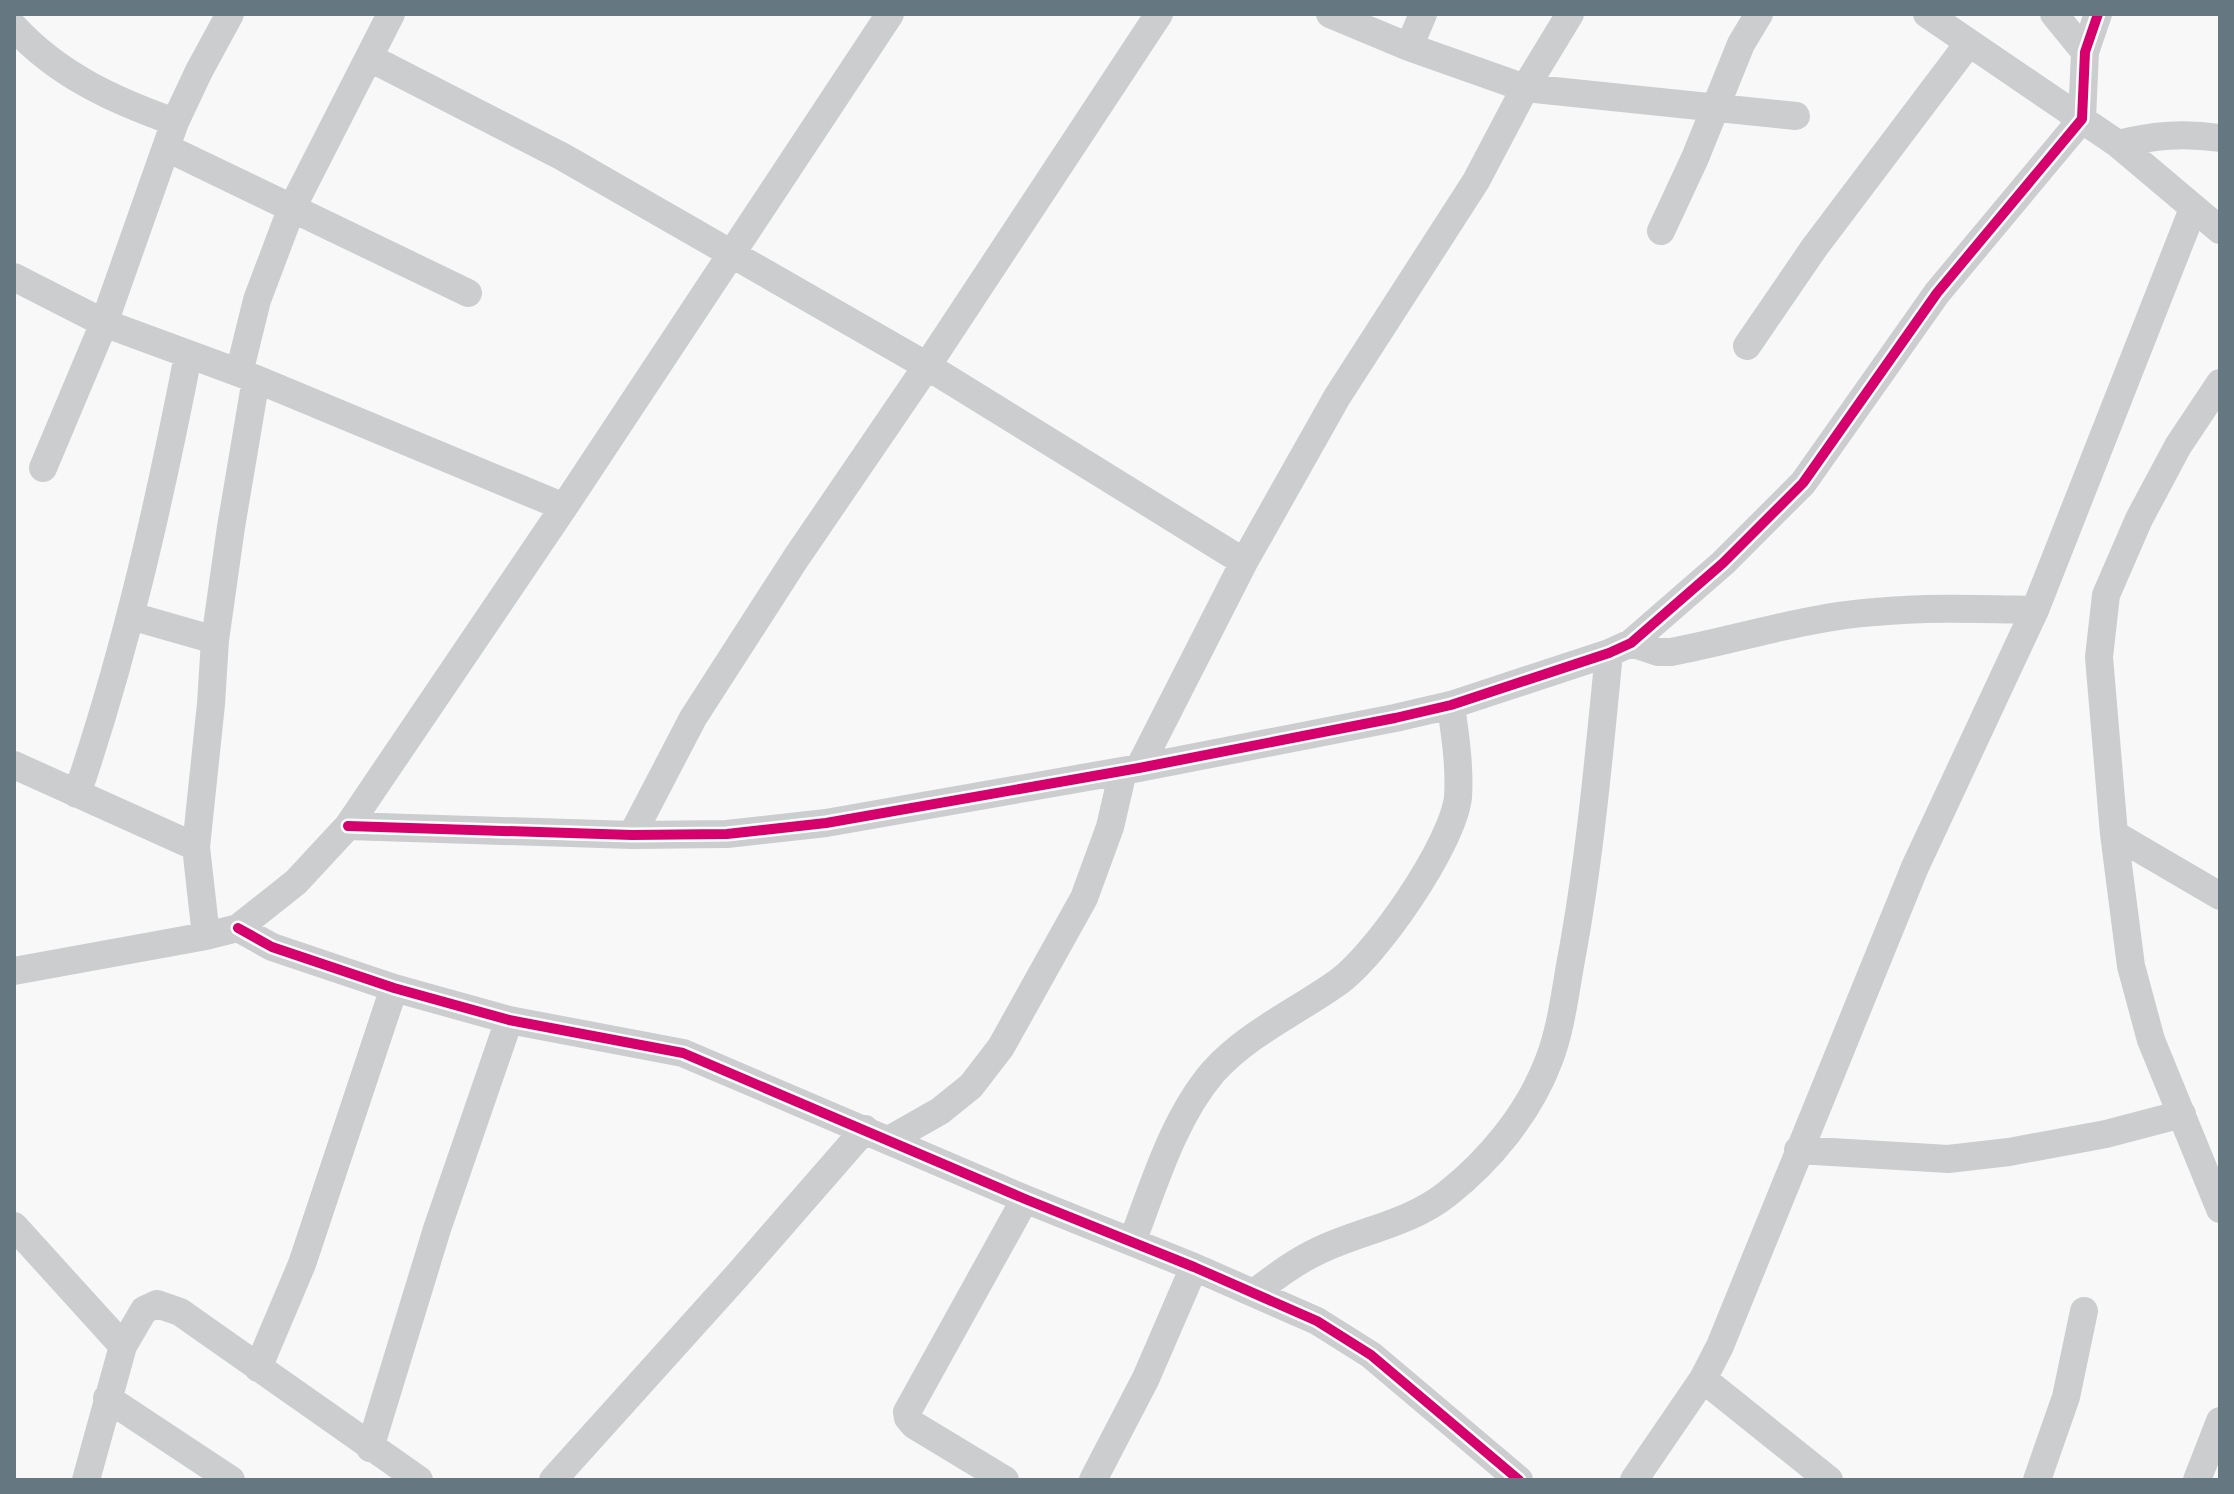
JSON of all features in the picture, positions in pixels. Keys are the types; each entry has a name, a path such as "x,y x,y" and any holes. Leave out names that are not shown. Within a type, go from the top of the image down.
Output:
{"street":[{"path":"43,468 104,323 171,135 199,71 230,14"},
{"path":"206,936 196,847 215,640 257,300 291,210 391,14"},
{"path":"14,971 238,928 296,882 348,826 564,507 890,14"},
{"path":"632,835 693,718 796,558 1159,14"},
{"path":"1330,14 1409,47 1525,88 1796,116"},
{"path":"1409,47 1423,14"},
{"path":"553,1480 699,1320 877,1135 940,1111 971,1086 1001,1047 1084,898 1131,770 1244,562 1337,397 1476,181 1525,88 1570,14"},
{"path":"1661,231 1695,158 1741,44 1759,14"},
{"path":"1927,14 2118,144 2220,230"},
{"path":"2054,14 2085,52"},
{"path":"348,826 632,835 727,834 826,823 1131,770 1451,705 1620,648 1723,563 1803,483 1937,293 2082,119 2085,52 2098,14"},
{"path":"14,27 30,45 69,75 138,109 171,135 291,210 468,293"},
{"path":"1747,346 1814,248 1968,44"},
{"path":"370,58 563,157 927,366 1244,562"},
{"path":"2118,144 2153,135 2193,134 2220,138"},
{"path":"1634,1480 1703,1379 1749,1279 1798,1150 1915,867 2035,610 2193,209"},
{"path":"14,277 104,323 248,376 564,507"},
{"path":"77,794 100,727 131,616 157,509 188,356"},
{"path":"2218,1194 2151,1040 2131,966 2114,834 2099,657 2106,595 2139,519 2178,446 2220,383"},
{"path":"1620,648 1671,652 1774,627 1873,612 2035,610"},
{"path":"131,616 215,640"},
{"path":"1254,1293 1321,1249 1404,1220 1446,1195 1492,1152 1524,1109 1548,1061 1557,1032 1577,928 1620,648"},
{"path":"1132,1242 1178,1128 1214,1071 1291,1011 1339,982 1378,941 1415,889 1448,832 1458,798 1457,750 1451,705"},
{"path":"14,765 196,847"},
{"path":"2114,834 2220,896"},
{"path":"238,928 272,947 394,988 509,1020 683,1053 1025,1199 1194,1267 1317,1321 1371,1355 1519,1480"},
{"path":"258,1368 302,1264 394,988"},
{"path":"370,1448 437,1229 509,1020"},
{"path":"1798,1150 1948,1159 2009,1152 2106,1134 2182,1114"},
{"path":"1005,1480 914,1425 907,1412 1025,1199"},
{"path":"14,1226 123,1346"},
{"path":"1093,1480 1146,1378 1194,1267"},
{"path":"86,1480 123,1346 144,1310 157,1304 180,1312 419,1480"},
{"path":"2037,1480 2066,1397 2084,1311"},
{"path":"1703,1379 1829,1480"},
{"path":"107,1398 231,1480"},
{"path":"2197,1480 2220,1421"}],"cycle path":[{"path":"348,826 632,835 727,834 826,823 1139,768 1395,718 1451,705 1631,643 1723,563 1803,483 1937,293 2082,119 2085,52 2098,14"},
{"path":"238,928 272,947 394,988 509,1020 683,1053 1025,1199 1194,1267 1317,1321 1371,1355 1519,1480"}]}
